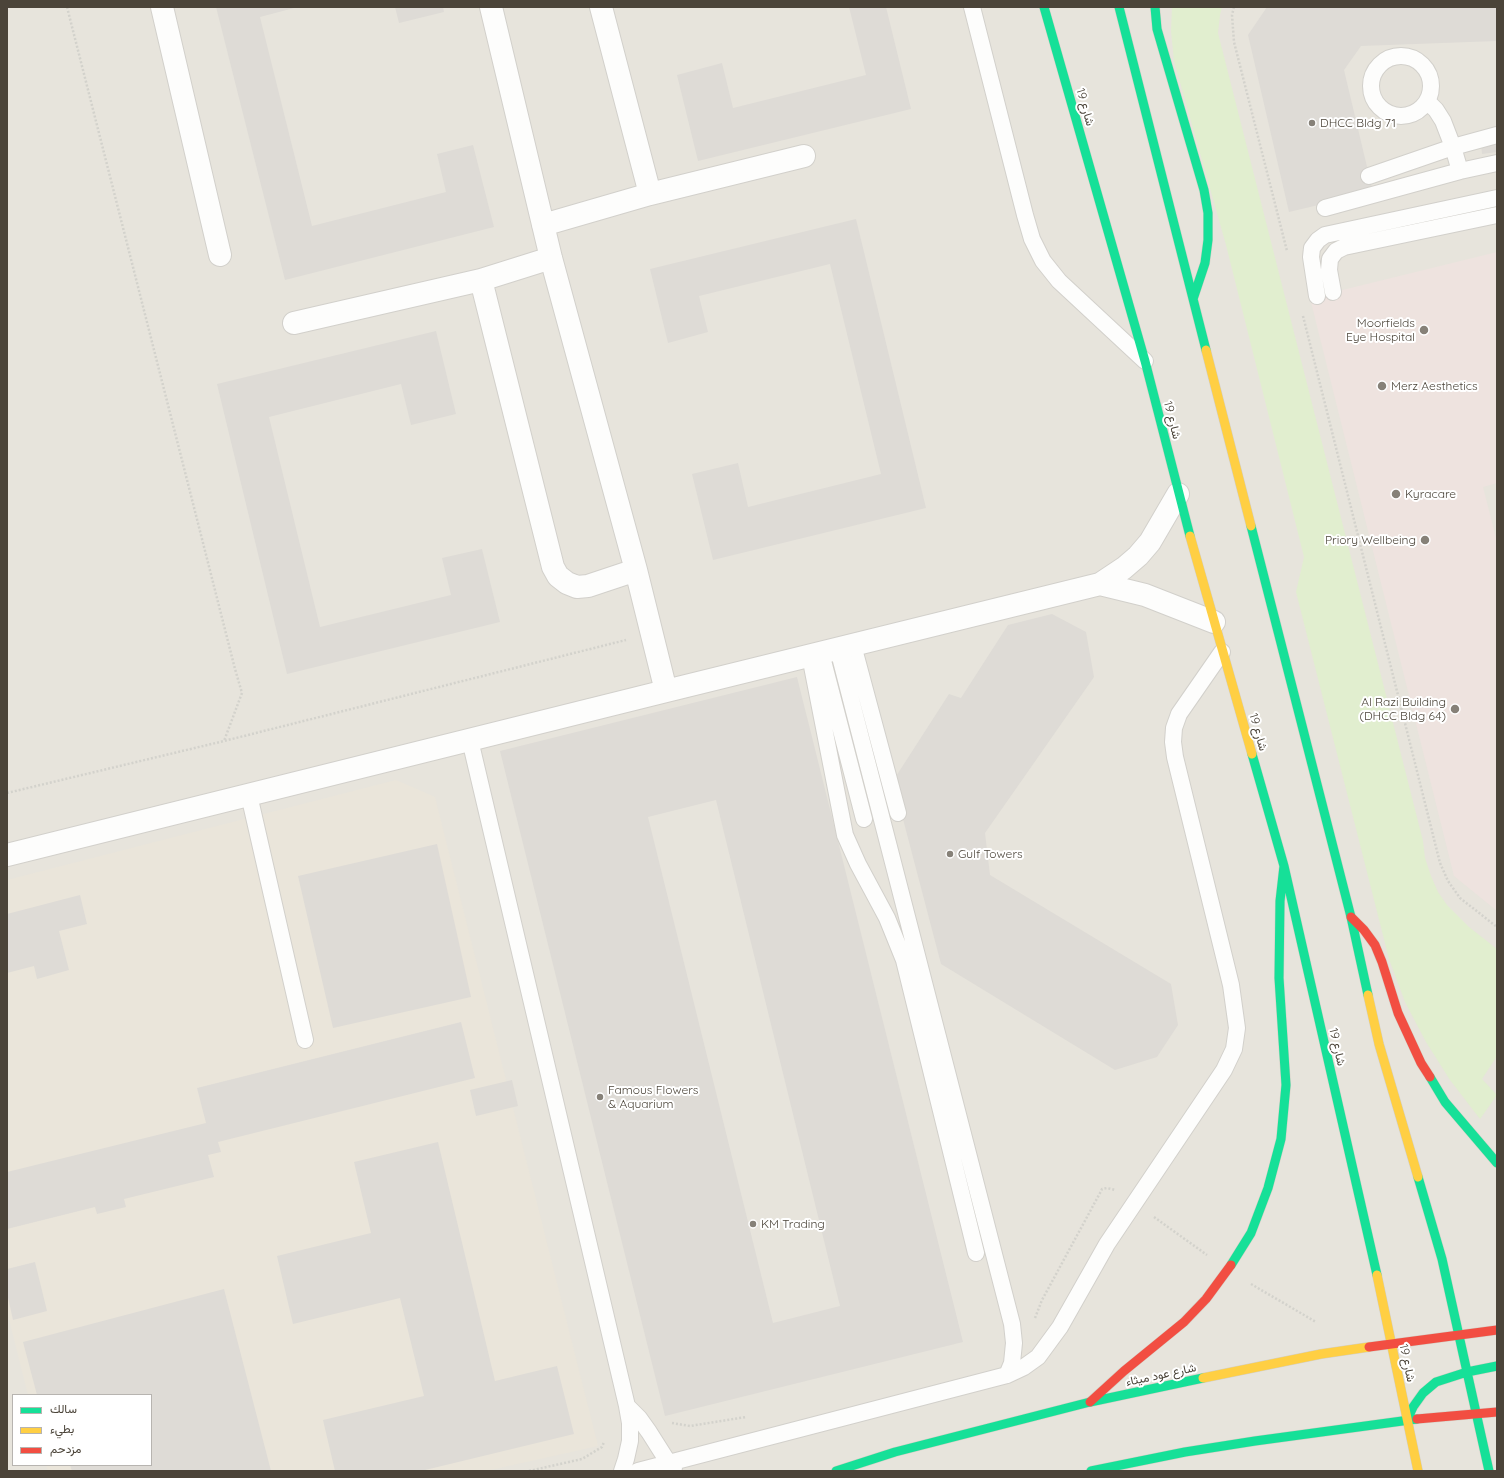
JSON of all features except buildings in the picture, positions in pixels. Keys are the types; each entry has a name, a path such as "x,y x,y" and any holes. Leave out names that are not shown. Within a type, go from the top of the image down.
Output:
{"main road":[{"name":"شارع 19","path":"1044,7 1145,361 1178,494 1222,652 1284,866 1418,1471"},
{"path":"1119,7 1351,917 1378,1044 1442,1259 1489,1471"},
{"path":"1155,7 1157,30 1204,190 1208,214 1208,240 1205,264 1193,299"},
{"path":"1090,1402 1124,1371 1184,1322 1206,1299 1228,1270 1251,1233 1268,1188 1281,1139 1286,1085 1279,971 1280,901 1284,866"},
{"path":"1351,917 1364,930 1375,945 1398,1013 1421,1063 1445,1102 1497,1163"},
{"name":"شارع عود ميثاء","path":"836,1471 895,1452 1090,1402 1322,1354 1497,1330"},
{"path":"1407,1420 1413,1407 1423,1393 1436,1382 1467,1372 1497,1366"},
{"path":"1095,1470 1185,1452 1407,1420 1497,1412"},
{"path":"1095,1470 1108,1471"}],"street":[{"path":"162,7 220,255"},
{"path":"491,7 551,258 636,570 666,690"},
{"path":"601,7 650,194"},
{"path":"543,225 650,194 804,156"},
{"path":"294,324 481,280 551,258"},
{"path":"481,280 553,567 558,576 567,583 577,587 588,586 636,570"},
{"path":"7,855 666,690 831,651 1100,584 1124,568 1138,556 1150,542 1178,494"},
{"path":"1100,584 1145,595 1214,622"}],"lane":[{"path":"972,7 1032,239 1044,261 1059,281 1145,361"},
{"path":"1427,101 1436,110 1443,121 1453,146 1460,171"},
{"path":"1369,176 1453,146 1497,135"},
{"path":"1325,208 1460,171 1497,163"},
{"path":"1317,296 1310,257 1312,248 1318,240 1325,235 1497,198"},
{"path":"1333,292 1329,270 1330,259 1336,251 1344,247 1497,215"},
{"path":"831,651 898,813"},
{"path":"831,651 864,819"},
{"path":"831,651 845,835 858,864 887,918 904,960 976,1253"},
{"path":"831,651 1012,1324 1014,1343 1012,1363 1007,1375"},
{"path":"638,1471 672,1467 1007,1375 1024,1367 1038,1357 1060,1327 1107,1244 1224,1070 1234,1049 1238,1028 1231,985 1175,757 1174,742 1174,728 1180,714 1222,652"},
{"path":"470,740 627,1406 630,1423 630,1441 622,1471"},
{"path":"249,795 305,1040"},
{"path":"627,1406 649,1432 672,1467"}],"path":[{"path":"67,7 242,693 224,741"},
{"path":"1234,7 1232,15 1234,42 1287,251"},
{"path":"1302,313 1440,863 1448,881 1460,898 1497,927"},
{"path":"7,793 224,741 652,634"},
{"path":"1014,1343 1023,1337 1030,1329 1042,1300 1102,1189 1112,1188 1135,1203"},
{"path":"669,1422 690,1426 723,1422 753,1415"},
{"path":"529,1471 582,1459 602,1447 605,1440"}],"shaded area":[{"path":"7,7 1497,7 1497,1471 7,1471"},
{"name":"Al Razi Building (DHCC Bldg 64)","path":"1497,252 1497,483 1483,487 1497,542 1497,911 1454,876 1310,298"},
{"path":"396,780 435,797 598,1446 486,1471 48,1471 46,1466 152,1466 152,1394 28,1394 7,1311 7,880"}],"green space":[{"path":"1172,7 1222,7 1218,33 1423,841 1425,858 1438,892 1447,905 1469,927 1497,949 1497,1056 1482,1079 1497,1095 1480,1119 1450,1080 1426,1042 1405,1002 1389,959 1296,592 1304,557 1226,245 1174,61 1171,31"}],"traffic: fast":[{"path":"1044,7 1145,361 1190,536"},
{"path":"1119,7 1206,350"},
{"path":"1155,7 1157,29 1204,190 1208,213 1208,240 1205,263 1193,299"},
{"path":"1251,526 1351,917 1368,995"},
{"path":"1252,754 1284,866 1377,1275"},
{"path":"1231,1265 1251,1233 1268,1188 1281,1139 1286,1085 1279,978 1280,901 1284,866"},
{"path":"1430,1077 1445,1102 1497,1163"},
{"path":"1418,1177 1442,1259 1489,1471"},
{"path":"1407,1420 1413,1407 1423,1393 1436,1382 1467,1372 1497,1366"},
{"path":"836,1471 895,1452 1090,1402 1203,1378"},
{"path":"1091,1471 1185,1452 1417,1419"}],"traffic: slow":[{"path":"1206,350 1251,526"},
{"path":"1190,536 1252,754"},
{"path":"1368,995 1379,1044 1418,1177"},
{"path":"1377,1275 1418,1471"},
{"path":"1203,1378 1321,1354 1369,1347"}],"traffic: jam":[{"path":"1351,917 1364,930 1375,945 1398,1013 1421,1063 1430,1077"},
{"path":"1090,1402 1124,1371 1184,1322 1206,1299 1231,1265"},
{"path":"1369,1347 1497,1330"},
{"path":"1417,1419 1497,1412"}],"place":[{"name":"DHCC Bldg 71","path":"1312,123"},
{"name":"Moorfields Eye Hospital","path":"1424,330"},
{"name":"Merz Aesthetics","path":"1382,386"},
{"name":"Kyracare","path":"1396,494"},
{"name":"Priory Wellbeing","path":"1425,540"},
{"name":"Al Razi Building (DHCC Bldg 64)","path":"1455,709"},
{"name":"Gulf Towers","path":"950,854"},
{"name":"Famous Flowers & Aquarium","path":"600,1097"},
{"name":"KM Trading","path":"753,1224"}]}
